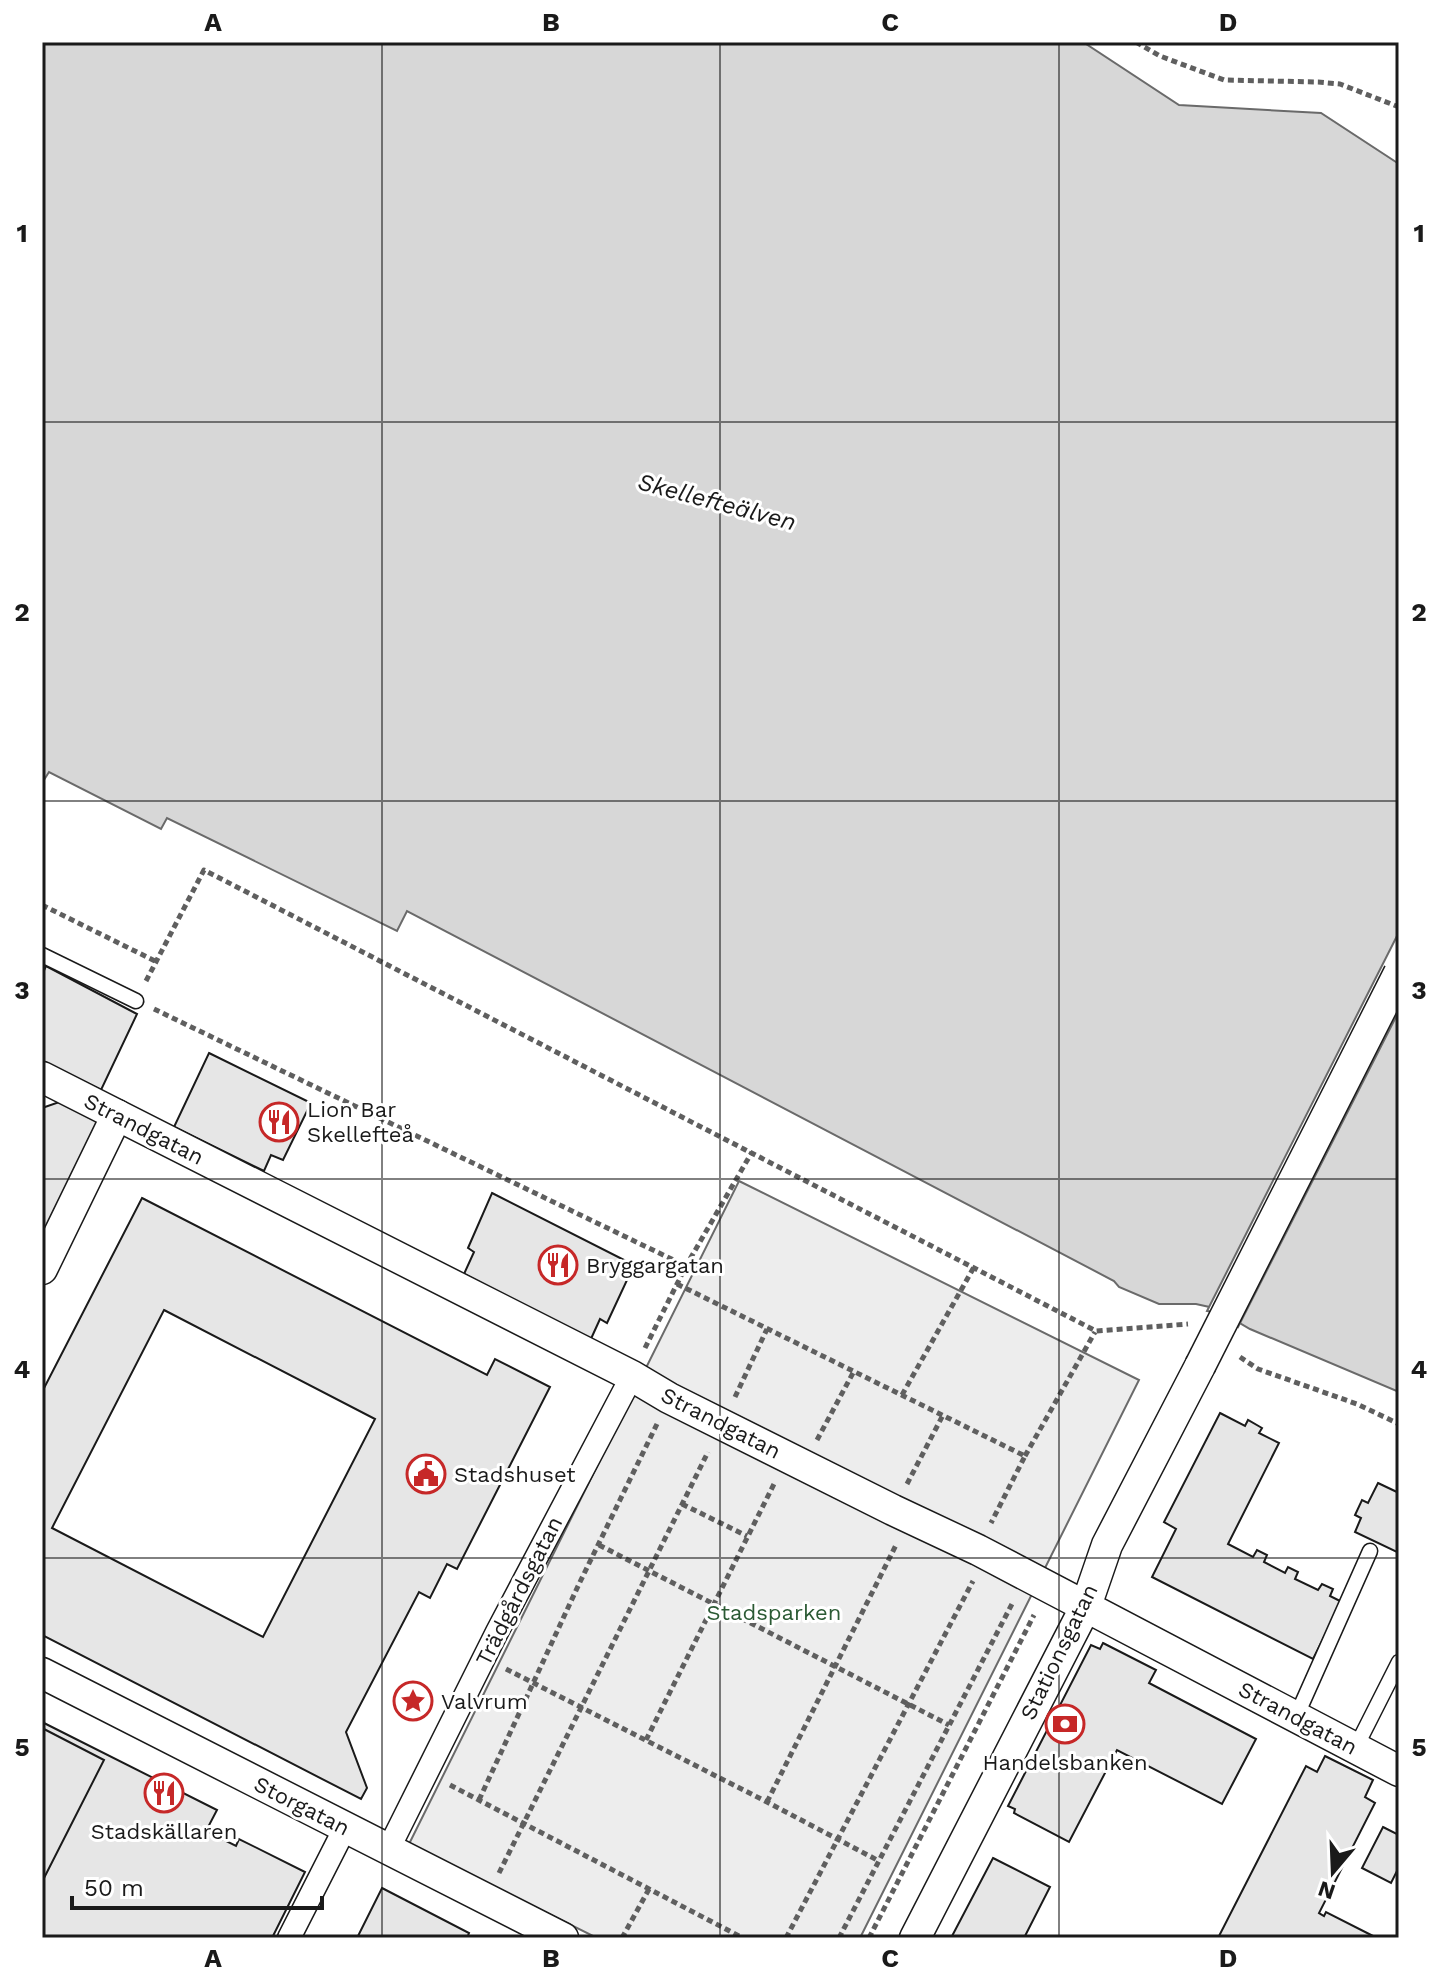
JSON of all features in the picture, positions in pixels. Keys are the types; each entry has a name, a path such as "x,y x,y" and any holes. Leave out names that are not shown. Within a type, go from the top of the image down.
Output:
{"street":[{"name":"Stationsgatan","path":"915,1938 1086,1606 1107,1545 1399,973"},
{"name":"Strandgatan","path":"42,1077 632,1376 669,1398 982,1552 1399,1771"},
{"path":"42,1269 117,1115"},
{"name":"Trädgårdsgatan","path":"388,1850 504,1618 632,1376"},
{"name":"Storgatan","path":"42,1673 563,1938"},
{"path":"289,1938 345,1828"}],"lane":[{"path":"42,955 136,1001"},
{"path":"1296,1717 1370,1551"},
{"path":"1355,1749 1399,1662"}],"path":[{"path":"1136,42 1160,56 1224,80 1340,84 1399,107"},
{"path":"686,1266 136,1001 204,870 1096,1331 1189,1324"},
{"path":"42,905 155,961"},
{"path":"632,1376 686,1266 752,1152"},
{"path":"902,1395 974,1267"},
{"path":"677,1284 1025,1456"},
{"path":"486,1899 767,1329"},
{"path":"786,1938 982,1552 1025,1456 1096,1331"},
{"path":"1236,1355 1258,1369 1357,1404 1399,1424"},
{"path":"646,1740 747,1536 854,1371"},
{"path":"479,1800 669,1398"},
{"path":"767,1802 902,1514 943,1415"},
{"path":"682,1504 747,1536"},
{"path":"599,1545 949,1725"},
{"path":"839,1938 949,1725 1037,1582"},
{"path":"869,1938 1037,1582"},
{"path":"533,1684 879,1861"},
{"path":"427,1773 743,1938"},
{"path":"622,1938 649,1889"}],"shaded area":[{"name":"Stadsparken","path":"739,1181 1139,1380 860,1938 597,1938 409,1844"}],"water":[{"name":"Skellefteälven","path":"42,42 1083,42 1179,105 1321,113 1399,164 1399,1392 1250,1329 1214,1308 1196,1304 1159,1304 1119,1287 1114,1281 407,911 397,931 167,818 161,829 49,772 42,783"}],"pier":[{"path":"1399,932 1399,1011 1238,1327 1207,1311"}],"building":[{"path":"46,966 137,1014 101,1090 42,1061 42,975"},
{"path":"209,1053 311,1103 283,1160 271,1155 264,1171 174,1127"},
{"path":"65,1100 109,1122 42,1254 42,1108"},
{"path":"492,1193 634,1265 607,1323 600,1319 590,1341 464,1274 474,1252 468,1248"},
{"name":"Stadshuset","path":"142,1198 487,1375 495,1359 550,1387 457,1569 447,1564 430,1598 419,1592 346,1732 367,1788 361,1799 42,1635 42,1392","holes":["164,1310 375,1419 263,1637 52,1528"]},
{"path":"1220,1413 1245,1426 1248,1420 1262,1428 1259,1433 1279,1443 1228,1544 1253,1557 1257,1550 1267,1555 1264,1562 1285,1573 1288,1567 1298,1572 1295,1579 1318,1590 1322,1584 1333,1589 1330,1596 1342,1602 1313,1659 1152,1577 1176,1529 1164,1522"},
{"path":"1378,1483 1399,1493 1399,1553 1355,1532 1361,1518 1355,1515 1362,1500 1368,1503"},
{"path":"1103,1643 1156,1670 1149,1683 1256,1739 1222,1804 1117,1750 1069,1842 1014,1813 1015,1809 1008,1806 1091,1645 1100,1649"},
{"path":"42,1722 217,1810 206,1831 236,1846 239,1839 305,1872 272,1938 42,1938"},
{"path":"42,1728 104,1760 42,1882"},
{"path":"1325,1756 1373,1780 1365,1797 1375,1803 1319,1913 1324,1916 1326,1912 1377,1938 1218,1938 1306,1766 1317,1772"},
{"path":"1383,1827 1399,1835 1399,1867 1391,1883 1362,1868"},
{"path":"993,1858 1050,1887 1024,1938 951,1938"},
{"path":"382,1888 469,1933 467,1938 357,1938"}],"place":[{"name":"Lion Bar Skellefteå","path":"279,1122"},
{"name":"Bryggargatan","path":"558,1265"},
{"name":"Stadshuset","path":"426,1474"},
{"name":"Valvrum","path":"413,1701"},
{"name":"Handelsbanken","path":"1065,1724"},
{"name":"Stadskällaren","path":"164,1793"}]}
